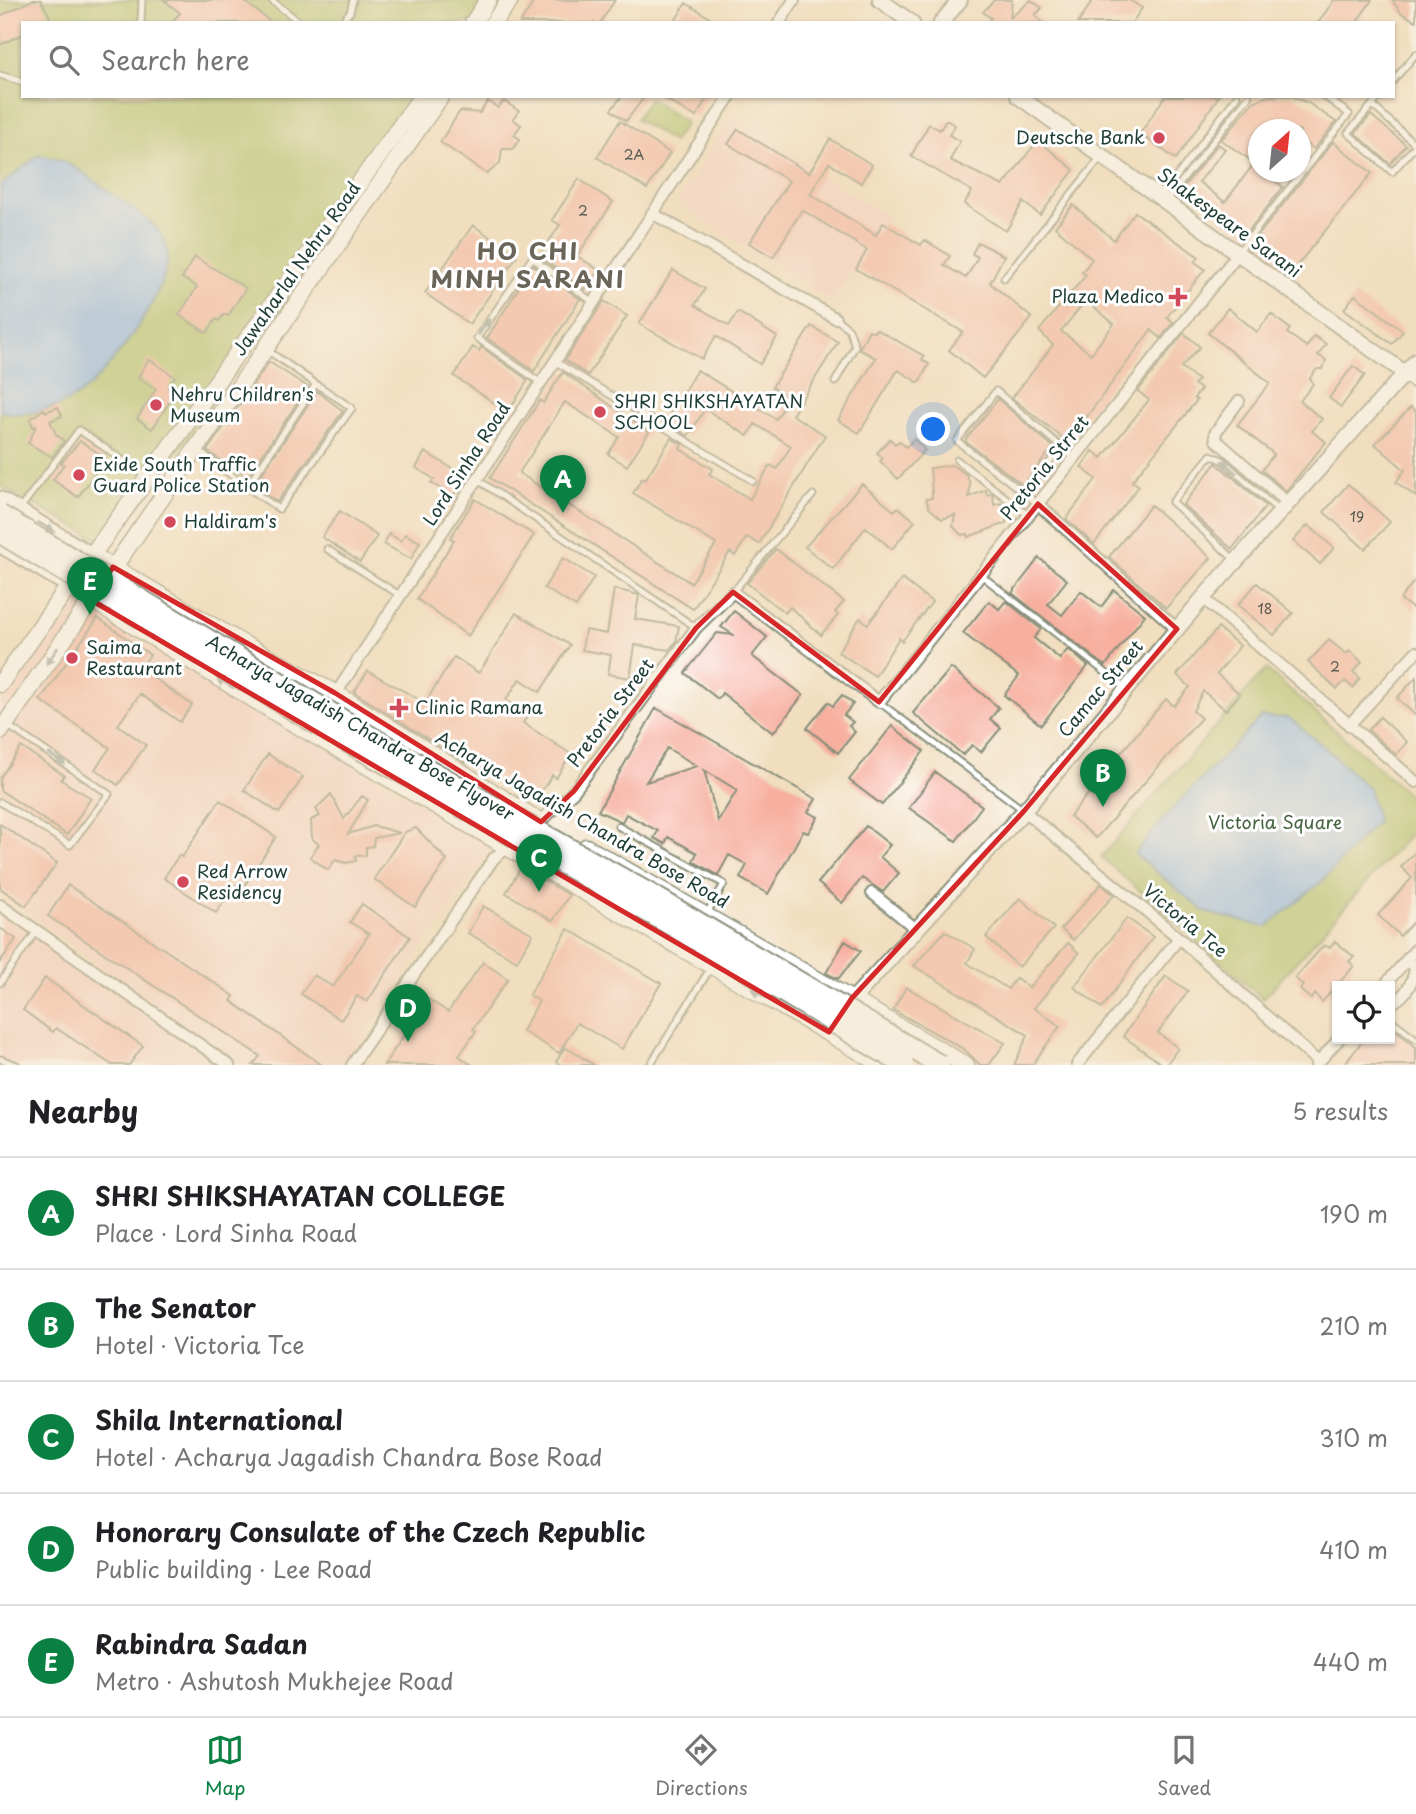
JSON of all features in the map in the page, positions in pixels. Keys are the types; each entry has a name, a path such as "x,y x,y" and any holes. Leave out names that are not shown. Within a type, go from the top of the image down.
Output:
{"highway":[{"name":"Acharya Jagadish Chandra Bose Flyover","path":"10,513 368,735 666,903 940,1065"},
{"name":"Acharya Jagadish Chandra Bose Flyover","path":"0,533 332,734 668,924 904,1065"}],"main road":[{"path":"474,21 488,0"},
{"path":"494,21 510,0"},
{"path":"880,0 909,21"},
{"path":"943,21 960,0"},
{"name":"Jawaharlal Nehru Road","path":"0,684 421,98"},
{"name":"Jawaharlal Nehru Road","path":"3,728 440,98"},
{"name":"Shakespeare Sarani","path":"1021,98 1410,377"},
{"name":"Camac Street","path":"829,1032 852,998 1024,811 1203,598 1284,508 1410,377 1416,361"},
{"name":"Acharya Jagadish Chandra Bose Road","path":"0,499 10,513 92,555 335,693 541,822 707,914 966,1065"},
{"path":"0,545 311,733 883,1065"}],"street":[{"path":"780,21 794,0"},
{"name":"Lord Sinha Road","path":"311,733 729,98"},
{"path":"652,213 835,318"},
{"name":"Pretoria Strret","path":"879,702 1237,255"},
{"path":"1239,401 1214,433 1216,440 1284,508"},
{"path":"1038,504 1177,629"},
{"path":"733,592 879,702"},
{"name":"Pretoria Street","path":"352,1065 494,858 541,822 574,791 696,628 733,592"},
{"path":"1203,598 1416,782"},
{"path":"1349,725 1416,652"},
{"name":"Victoria Tce","path":"1024,811 1180,938 1317,1064"},
{"path":"872,893 916,929"},
{"path":"0,905 229,1065"},
{"path":"1077,1065 1180,938"},
{"path":"1388,981 1416,949"},
{"path":"1395,1000 1407,992 1413,977 1415,970 1408,958"},
{"path":"1317,1064 1335,1044"}],"lane":[{"path":"141,21 142,0"},
{"path":"271,0 299,21"},
{"path":"342,21 350,12 353,0"},
{"path":"1395,79 1416,54"},
{"path":"0,75 21,81"},
{"path":"1163,200 1236,98"},
{"path":"1163,200 1247,98"},
{"path":"1237,255 1349,114 1327,98"},
{"path":"1372,105 1416,145 1392,172 1348,133 1372,105 1378,98"},
{"path":"1004,278 1103,155"},
{"path":"541,383 477,338 532,258 594,303"},
{"path":"835,318 849,329 855,346 835,383"},
{"path":"195,449 279,509 352,408 265,348"},
{"path":"556,362 753,481"},
{"path":"247,486 316,384"},
{"path":"1038,504 957,441 996,391 1075,459"},
{"path":"10,513 79,430 147,478"},
{"path":"1026,493 1062,446"},
{"path":"1236,561 1172,502 1211,455 1222,460 1284,508"},
{"path":"957,460 1028,515"},
{"path":"478,480 696,628"},
{"path":"733,592 813,495"},
{"path":"327,549 401,596"},
{"path":"981,575 1126,689"},
{"path":"879,702 1024,811"},
{"path":"0,802 70,845 109,794 3,728"},
{"path":"618,826 723,884 707,914"},
{"path":"0,983 36,932"},
{"path":"650,1065 711,966"},
{"path":"1395,1023 1416,1039"},
{"path":"0,1059 17,1065"}],"highlighted area":[{"path":"1038,504 1177,629 1024,811 852,998 829,1032 91,600 113,567 335,693 541,822 574,791 696,628 733,592 879,702"}],"shaded area":[{"path":"731,117 887,217 833,302 677,203"},
{"path":"79,603 493,845 343,1065 243,1065 140,995 0,893 0,706"},
{"path":"0,910 220,1065 0,1065"}],"green space":[{"path":"0,0 503,0 486,21 21,21 21,98 428,98 305,276 110,546 0,486"},
{"path":"649,99 686,122 673,142 636,119"},
{"name":"Victoria Square","path":"1266,669 1416,801 1416,827 1263,999 1101,857"}],"water":[{"path":"37,156 56,159 75,168 142,215 162,236 166,245 167,261 153,301 126,344 97,379 67,402 45,410 10,413 0,411 0,186"},
{"path":"1261,717 1289,718 1323,746 1369,789 1377,821 1321,882 1266,927 1205,912 1135,854 1163,819"}],"building":[{"path":"32,0 41,0 52,21 21,21 21,35 0,45 0,16"},
{"path":"164,0 243,0 269,21 173,21 180,13"},
{"path":"535,0 615,0 601,21 521,21"},
{"path":"994,0 1012,0 1010,18 1031,0 1042,8 1035,15 1041,21 989,21 991,18 983,12"},
{"path":"1093,0 1129,0 1142,8 1133,21 1079,21"},
{"path":"1334,0 1372,0 1357,21 1319,21"},
{"path":"1392,0 1416,0 1416,21 1401,13"},
{"path":"686,3 715,21 675,21"},
{"path":"620,98 643,98 626,121 611,110"},
{"path":"663,98 707,98 696,117"},
{"path":"1164,98 1218,98 1176,159 1140,134"},
{"path":"1264,98 1296,98 1336,122 1314,149 1311,147 1311,119 1248,119 1248,158 1221,140 1253,102"},
{"path":"488,101 498,108 504,101 519,111 513,119 521,125 514,135 520,139 513,149 502,149 500,163 487,174 440,142 460,111 480,113"},
{"path":"1371,115 1406,145 1390,164 1355,133"},
{"path":"946,120 955,125 949,135 960,141 950,160 1003,186 1038,140 1074,170 1040,215 1023,202 1006,231 964,204 972,191 911,156 929,124 940,130"},
{"path":"620,121 670,153 647,189 597,157"},
{"path":"738,129 809,173 830,139 872,165 861,183 829,163 810,194 876,235 883,223 921,245 925,240 950,256 944,265 966,278 978,257 972,254 978,242 1004,256 990,283 1032,318 983,378 949,350 963,332 856,269 867,250 802,210 773,257 749,243 789,181 728,144"},
{"path":"1333,142 1372,173 1291,273 1253,242 1301,182 1311,182 1311,170"},
{"path":"1218,144 1225,149 1199,182 1225,202 1248,172 1248,182 1276,182 1283,187 1245,235 1183,188"},
{"path":"579,179 613,202 577,256 599,270 585,290 539,256 560,225 552,220"},
{"path":"1073,205 1114,240 1135,212 1199,257 1195,262 1205,269 1167,317 1173,322 1161,338 1151,330 1068,442 1012,398 1053,345 1039,331 1086,275 1082,272 1092,259 1055,227","holes":["1086,300 1114,324 1091,354 1061,331"]},
{"path":"473,225 517,256 469,324 425,293"},
{"path":"195,257 246,288 228,316 224,314 219,321 216,319 207,333 179,315 197,287 182,278"},
{"path":"533,265 580,299 534,371 487,338"},
{"path":"673,270 705,289 695,305 729,326 738,312 777,337 760,364 716,336 702,359 639,324"},
{"path":"1355,295 1403,331 1392,344 1344,309"},
{"path":"604,301 627,316 588,375 565,360"},
{"path":"1228,308 1257,332 1271,314 1290,329 1287,333 1307,347 1314,336 1326,344 1318,355 1326,360 1323,369 1317,369 1310,378 1313,384 1300,401 1322,419 1312,431 1326,442 1286,491 1262,470 1274,454 1237,425 1270,383 1208,333"},
{"path":"811,326 838,342 792,415 825,435 759,544 747,537 735,556 730,552 693,609 490,478 540,400 543,403 563,372 649,432 627,466 608,454 619,437 565,402 519,473 691,583 716,544 633,493 642,478 645,480 671,438 682,444 680,449 713,469 709,474 750,499 770,465 777,469 791,446 755,424 748,436 705,409 688,436 665,422 697,370 776,419 789,398 772,387"},
{"path":"876,329 924,356 922,360 929,364 919,383 898,370 859,433 838,420 876,358 859,349 869,330 874,332"},
{"path":"1184,333 1200,347 1181,367 1198,380 1194,384 1201,389 1194,398 1197,400 1132,481 1139,486 1094,544 1066,519 1096,479 1081,467 1093,451 1102,458 1149,400 1138,391"},
{"path":"473,347 479,351 481,347 528,380 508,412 454,376"},
{"name":"Nehru Children's Museum","path":"149,359 175,377 168,387 176,392 152,429 137,419 156,389 138,377"},
{"path":"269,362 308,387 247,477 207,451"},
{"path":"1353,366 1365,375 1341,407 1329,398"},
{"path":"317,391 343,411 277,502 254,486"},
{"path":"998,399 1053,447 1023,485 965,441"},
{"path":"58,407 62,416 50,421 56,434 64,441 52,457 28,443 36,426 33,427 30,419 44,409 46,412"},
{"path":"1411,407 1416,412 1416,497 1396,482 1405,470 1375,444"},
{"path":"890,439 895,444 899,441 906,447 914,439 925,450 898,479 880,461 883,458 877,453"},
{"path":"80,441 106,458 78,497 53,480 64,464 61,463"},
{"path":"425,452 465,476 453,496 431,483 434,479 416,468"},
{"path":"1216,463 1266,506 1232,549 1183,505"},
{"path":"952,465 966,474 970,484 969,497 986,490 987,495 993,494 994,505 1001,503 1005,507 1006,523 968,537 968,534 961,535 953,526 955,515 942,519 929,508 926,499 932,498 930,468"},
{"path":"862,484 894,511 898,507 915,521 892,549 866,527 833,569 805,547"},
{"path":"1348,484 1390,522 1365,549 1324,512"},
{"path":"475,499 534,535 468,636 417,599 454,540 450,538"},
{"path":"1151,505 1211,558 1166,608 1109,557"},
{"path":"340,511 377,536 360,562 322,537"},
{"path":"1308,525 1334,548 1320,564 1293,541"},
{"path":"389,534 401,541 405,534 420,542 411,559 384,544"},
{"path":"776,549 844,602 835,612 838,615 821,635 790,607 785,613 747,583"},
{"path":"563,558 594,577 576,607 544,588"},
{"path":"1039,558 1067,580 1048,604 1062,615 1081,591 1101,607 1114,590 1145,615 1105,666 1012,593"},
{"path":"902,579 932,602 902,641 899,638 875,676 838,652 860,618 868,624"},
{"path":"1416,579 1416,611 1400,599"},
{"path":"1257,583 1293,613 1274,635 1238,605"},
{"path":"614,589 639,595 635,619 679,626 676,642 669,650 635,645 630,678 608,674 611,655 582,650 585,630 607,634"},
{"path":"989,601 999,609 1006,601 1041,629 1034,638 1060,659 1068,649 1088,666 1041,725 1004,695 1019,676 963,633"},
{"path":"734,611 767,637 752,656 803,695 773,733 722,693 718,699 685,673 717,633 734,635 721,627"},
{"path":"516,613 570,645 540,692 520,679 506,700 529,714 523,723 571,754 556,778 552,775 536,800 469,758 466,763 354,692 368,671 425,703 454,657 479,673"},
{"path":"98,618 150,655 140,668 192,705 180,722 140,694 118,725 146,745 118,785 95,769 110,748 40,700"},
{"path":"1218,628 1240,646 1217,674 1240,694 1226,710 1203,691 1193,711 1201,718 1096,838 1070,816 1097,783 1102,787 1125,760 1119,755 1166,699 1174,706 1190,687 1177,675"},
{"path":"1329,640 1346,654 1350,651 1362,662 1353,672 1360,678 1353,688 1345,681 1337,689 1308,662"},
{"path":"951,668 999,708 990,719 1001,728 981,752 972,745 963,755 913,713"},
{"path":"1416,677 1416,716 1397,698"},
{"path":"842,695 853,704 844,715 853,722 849,726 855,732 838,753 807,728 828,702 833,706"},
{"path":"656,708 816,799 808,812 818,817 808,833 803,831 768,894 740,878 747,865 729,855 718,875 693,861 697,853 668,837 665,844 654,838 658,831 626,814 622,822 598,811","holes":["667,748 697,766 646,782","704,770 737,790 718,821"]},
{"path":"1380,717 1407,742 1396,755 1368,730"},
{"path":"892,726 924,751 882,805 849,780"},
{"path":"21,747 64,775 61,780 91,798 67,835 0,790 0,778"},
{"path":"268,754 303,777 279,813 244,790"},
{"path":"935,772 982,806 956,841 909,808"},
{"path":"331,794 344,819 362,796 368,800 348,834 374,826 400,833 374,838 373,846 366,847 366,855 355,856 356,861 346,863 335,860 328,870 310,857 319,844 312,839 311,820 320,816 316,809"},
{"path":"220,800 276,837 242,889 236,885 216,913 164,878 179,855 182,857"},
{"path":"0,824 57,863 26,906 0,888"},
{"path":"866,826 890,845 880,857 899,873 883,892 862,878 842,903 818,883"},
{"path":"416,828 447,860 415,907 374,879 405,832"},
{"path":"1416,851 1416,919 1400,936 1378,915 1412,878 1401,867"},
{"path":"521,867 569,895 553,921 506,893"},
{"path":"1101,884 1114,895 1073,940 1061,929"},
{"path":"68,885 234,996 231,1001 322,1065 253,1065 260,1056 48,916"},
{"path":"1020,898 1054,928 1019,967 986,937"},
{"path":"362,904 410,937 367,1002 357,996 341,1020 301,994 314,975 333,987 369,934 350,922"},
{"path":"483,906 533,934 517,961 468,933"},
{"path":"1127,918 1153,937 1102,1008 1074,987"},
{"path":"0,928 16,939 0,962"},
{"path":"568,929 661,983 622,1049 577,1023 559,1053 522,1031 539,1001 529,995"},
{"path":"945,931 975,949 967,963 1008,989 1016,978 1029,988 1068,943 1079,953 1034,1008 1060,1026 1032,1065 1014,1065 1028,1035 914,966"},
{"path":"845,941 861,951 838,979 826,973"},
{"path":"1335,941 1354,957 1349,961 1354,966 1341,981 1332,981 1332,991 1322,1002 1315,994 1311,999 1300,990 1303,985 1295,978 1324,945 1330,948"},
{"path":"483,962 508,979 473,1029 476,1031 459,1056 472,1065 384,1065 415,1019 402,1011 416,991 448,1012"},
{"path":"1166,976 1188,991 1158,1033 1178,1048 1166,1065 1163,1065 1123,1036"},
{"path":"45,978 143,1046 129,1065 112,1065 56,1028 53,1032 23,1010"},
{"path":"906,987 1005,1043 989,1065 980,1065 964,1049 893,1010"},
{"path":"1395,1029 1416,1047 1416,1065 1344,1065 1360,1044 1395,1044"},
{"path":"565,1047 594,1065 561,1065 556,1062"}],"place":[{"name":"Deutsche Bank","path":"1159,138"},
{"name":"Plaza Medico","path":"1178,297"},
{"name":"Nehru Children's Museum","path":"156,405"},
{"name":"SHRI SHIKSHAYATAN SCHOOL","path":"600,412"},
{"name":"Exide South Traffic Guard Police Station","path":"79,475"},
{"name":"SHRI SHIKSHAYATAN COLLEGE","path":"563,513"},
{"name":"Haldiram's","path":"170,522"},
{"name":"Rabindra Sadan","path":"90,615"},
{"name":"Saima Restaurant","path":"72,658"},
{"name":"Clinic Ramana","path":"399,708"},
{"name":"The Senator","path":"1103,807"},
{"name":"Red Arrow Residency","path":"183,882"},
{"name":"Shila International","path":"539,892"},
{"name":"Honorary Consulate of the Czech Republic","path":"408,1042"}],"district":[{"name":"HO CHI MINH SARANI","path":"528,266"}]}
